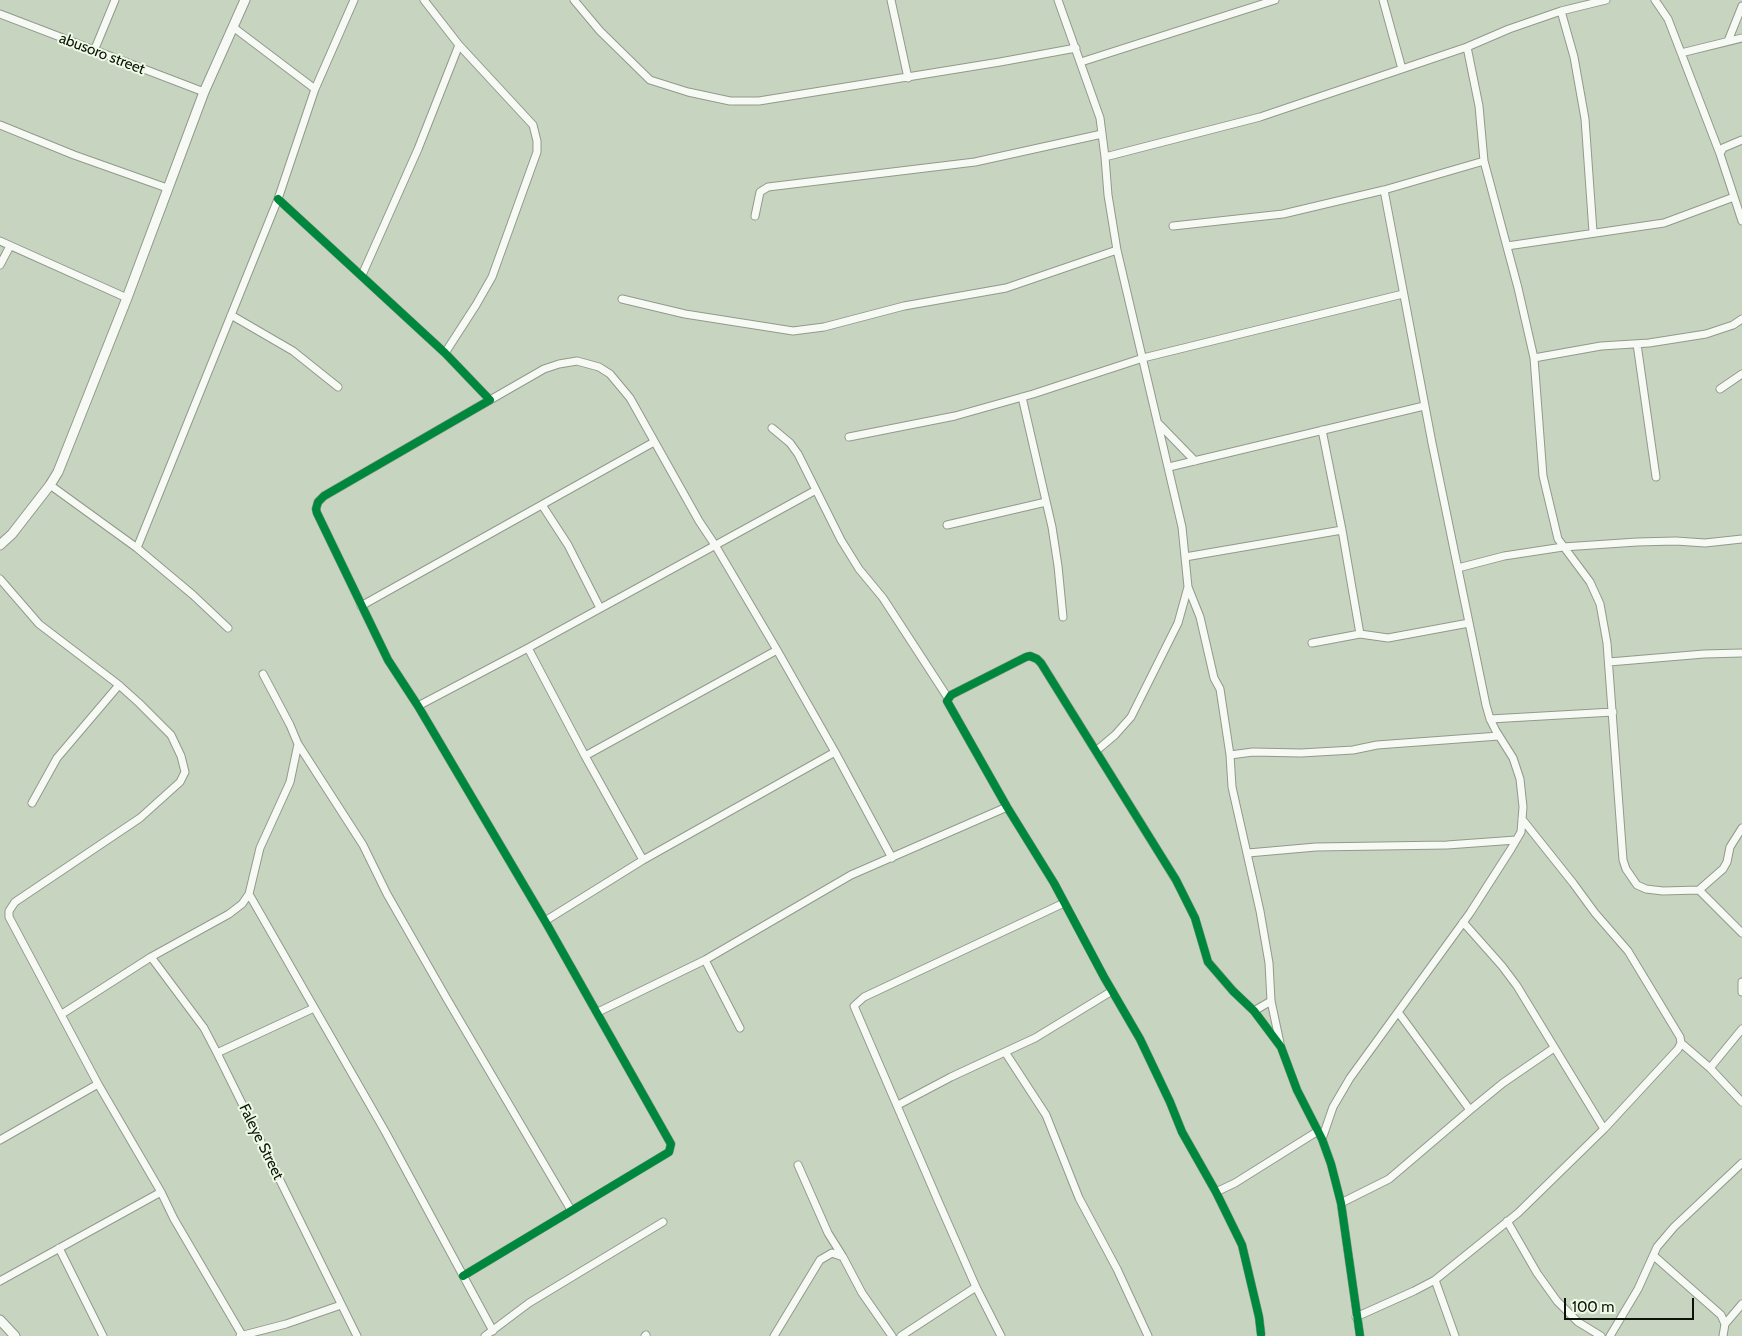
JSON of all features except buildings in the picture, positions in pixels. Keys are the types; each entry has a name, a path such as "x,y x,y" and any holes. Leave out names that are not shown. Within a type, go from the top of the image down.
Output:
{"street":[{"path":"94,51 115,0"},
{"path":"0,545 12,534 58,472 127,298 204,92 245,0"},
{"path":"137,548 278,200 315,89 354,0"},
{"path":"424,0 459,45 526,116 535,128 537,141 537,152 492,277 445,352"},
{"path":"574,0 600,31 650,80 688,92 730,101 759,101 908,78 1076,48"},
{"path":"891,0 908,78"},
{"path":"1058,0 1100,118 1106,157 1108,195 1117,250 1144,358 1182,527 1188,587 1200,617 1214,678 1220,689 1230,755 1232,787 1248,853 1269,964 1271,1001 1281,1047 1297,1090 1322,1139 1331,1164 1341,1203 1360,1336"},
{"path":"1081,62 1275,0"},
{"path":"1383,0 1402,69"},
{"path":"1106,157 1260,117 1467,47 1509,29 1561,11 1606,0"},
{"path":"1655,0 1668,19 1720,154 1742,221"},
{"path":"1728,41 1742,6"},
{"path":"1561,11 1574,57 1585,119 1593,232"},
{"name":"abusoro street","path":"0,14 204,92"},
{"path":"233,27 315,89"},
{"path":"1681,53 1742,38"},
{"path":"362,275 418,149 459,45"},
{"path":"1467,47 1479,106 1484,161 1534,358 1543,476 1556,533 1563,547 1590,582 1597,596 1607,643 1623,860 1626,869 1637,884 1646,889 1663,891 1699,890 1723,869 1727,862 1730,847 1742,828"},
{"path":"0,124 74,155 167,188"},
{"path":"755,216 760,192 768,187 974,162 1102,134"},
{"path":"1720,154 1723,148 1742,140"},
{"path":"1173,226 1283,214 1384,190 1484,161"},
{"path":"1322,1139 1333,1107 1350,1078 1463,922 1521,832 1523,807 1520,779 1513,758 1490,719 1424,406 1384,190"},
{"path":"1507,246 1664,222 1734,197"},
{"path":"278,200 445,352 490,400"},
{"path":"0,241 127,298"},
{"path":"0,265 10,246"},
{"path":"622,299 692,315 793,331 824,327 904,306 1006,288 1117,250"},
{"path":"849,437 955,416 1144,358 1403,294"},
{"path":"232,315 294,351 338,387"},
{"path":"1534,358 1601,346 1637,344 1706,334 1733,325 1742,319"},
{"path":"1637,344 1656,477"},
{"path":"463,1276 669,1152 671,1144 546,921 418,706 388,660 317,513 318,502 336,489 544,369 577,361 599,367 610,374 630,398 835,752 892,858"},
{"path":"1720,389 1742,374"},
{"path":"1022,397 1052,527 1063,618"},
{"path":"1169,467 1424,406"},
{"path":"1157,422 1194,460"},
{"path":"772,428 790,443 798,454 840,540 859,569 883,598 948,698 947,702 1064,903 1140,1039 1182,1132 1216,1192 1242,1245 1259,1316 1261,1334"},
{"path":"1322,430 1360,634"},
{"path":"361,606 654,442"},
{"path":"50,485 137,548 194,595 228,628"},
{"path":"418,706 816,490"},
{"path":"947,524 1046,502"},
{"path":"542,505 568,545 600,608"},
{"path":"1185,557 1342,530"},
{"path":"1458,568 1504,556 1563,547 1637,542 1676,541 1705,543 1742,539"},
{"path":"0,579 39,624 119,685 171,735 181,756 185,772 180,782 140,818 11,907 9,917 98,1084 241,1336 286,1324 341,1305"},
{"path":"1096,751 1115,735 1132,716 1178,623 1188,587"},
{"path":"1312,643 1360,634 1388,638 1469,623"},
{"path":"528,648 585,756 644,860"},
{"path":"585,756 776,650"},
{"path":"1609,662 1704,654 1742,653"},
{"path":"948,698 950,695 1030,656 1038,658 1176,880 1195,918 1208,962 1233,991 1254,1011 1281,1047"},
{"path":"263,674 298,744 363,845 387,894 571,1210"},
{"path":"32,804 57,758 119,685"},
{"path":"1490,719 1613,712"},
{"path":"1230,755 1253,752 1302,753 1353,750 1377,745 1499,736"},
{"path":"62,1014 151,957 229,914 242,904 249,894 260,848 290,782 298,744"},
{"path":"546,921 644,860 835,752"},
{"path":"598,1012 705,960 851,876 1007,807"},
{"path":"1522,820 1595,913 1628,951 1682,1042 1742,1102"},
{"path":"1248,853 1316,847 1447,845 1516,840"},
{"path":"1699,890 1742,933"},
{"path":"249,894 386,1133 493,1331"},
{"path":"1000,1336 976,1287 854,1006 864,997 1064,903"},
{"path":"1463,922 1517,986 1604,1129"},
{"name":"Faleye Street","path":"151,957 204,1028 357,1336"},
{"path":"705,960 740,1028"},
{"path":"1742,982 1742,992"},
{"path":"898,1105 951,1076 1035,1038 1112,991"},
{"path":"1254,1011 1271,1001"},
{"path":"217,1053 314,1008"},
{"path":"1398,1012 1470,1110"},
{"path":"1710,1068 1742,1029"},
{"path":"1356,1317 1435,1280 1507,1222 1604,1129 1678,1049 1682,1042"},
{"path":"1341,1203 1388,1179 1504,1083 1554,1048"},
{"path":"1006,1052 1046,1115 1079,1198 1117,1269 1148,1336"},
{"path":"0,1140 98,1084"},
{"path":"1216,1192 1235,1184 1318,1131"},
{"path":"1610,1336 1638,1289 1657,1247 1674,1227 1742,1163"},
{"path":"798,1164 828,1234 843,1257 862,1293 892,1336"},
{"path":"0,1281 161,1192"},
{"path":"485,1336 529,1303 663,1222"},
{"path":"1507,1222 1537,1273 1557,1301 1578,1322 1601,1336"},
{"path":"59,1248 103,1336"},
{"path":"774,1336 820,1260 832,1253 843,1257"},
{"path":"1654,1256 1721,1314 1725,1324"},
{"path":"1435,1280 1455,1336"},
{"path":"901,1336 976,1287"},
{"path":"1723,1336 1725,1324 1742,1304"},
{"path":"0,1320 16,1336"}],"cycle path":[{"path":"278,199 445,353 490,400 324,496 318,502 316,509 388,660 418,706 545,921 671,1144 669,1152 463,1276"},
{"path":"1261,1334 1259,1317 1242,1245 1216,1192 1182,1132 1140,1039 1104,977 1054,883 1007,807 947,701 951,695 1026,657 1030,656 1041,663 1176,880 1195,918 1208,962 1233,991 1254,1011 1281,1047 1297,1090 1322,1139 1331,1164 1341,1203 1360,1336"}]}
